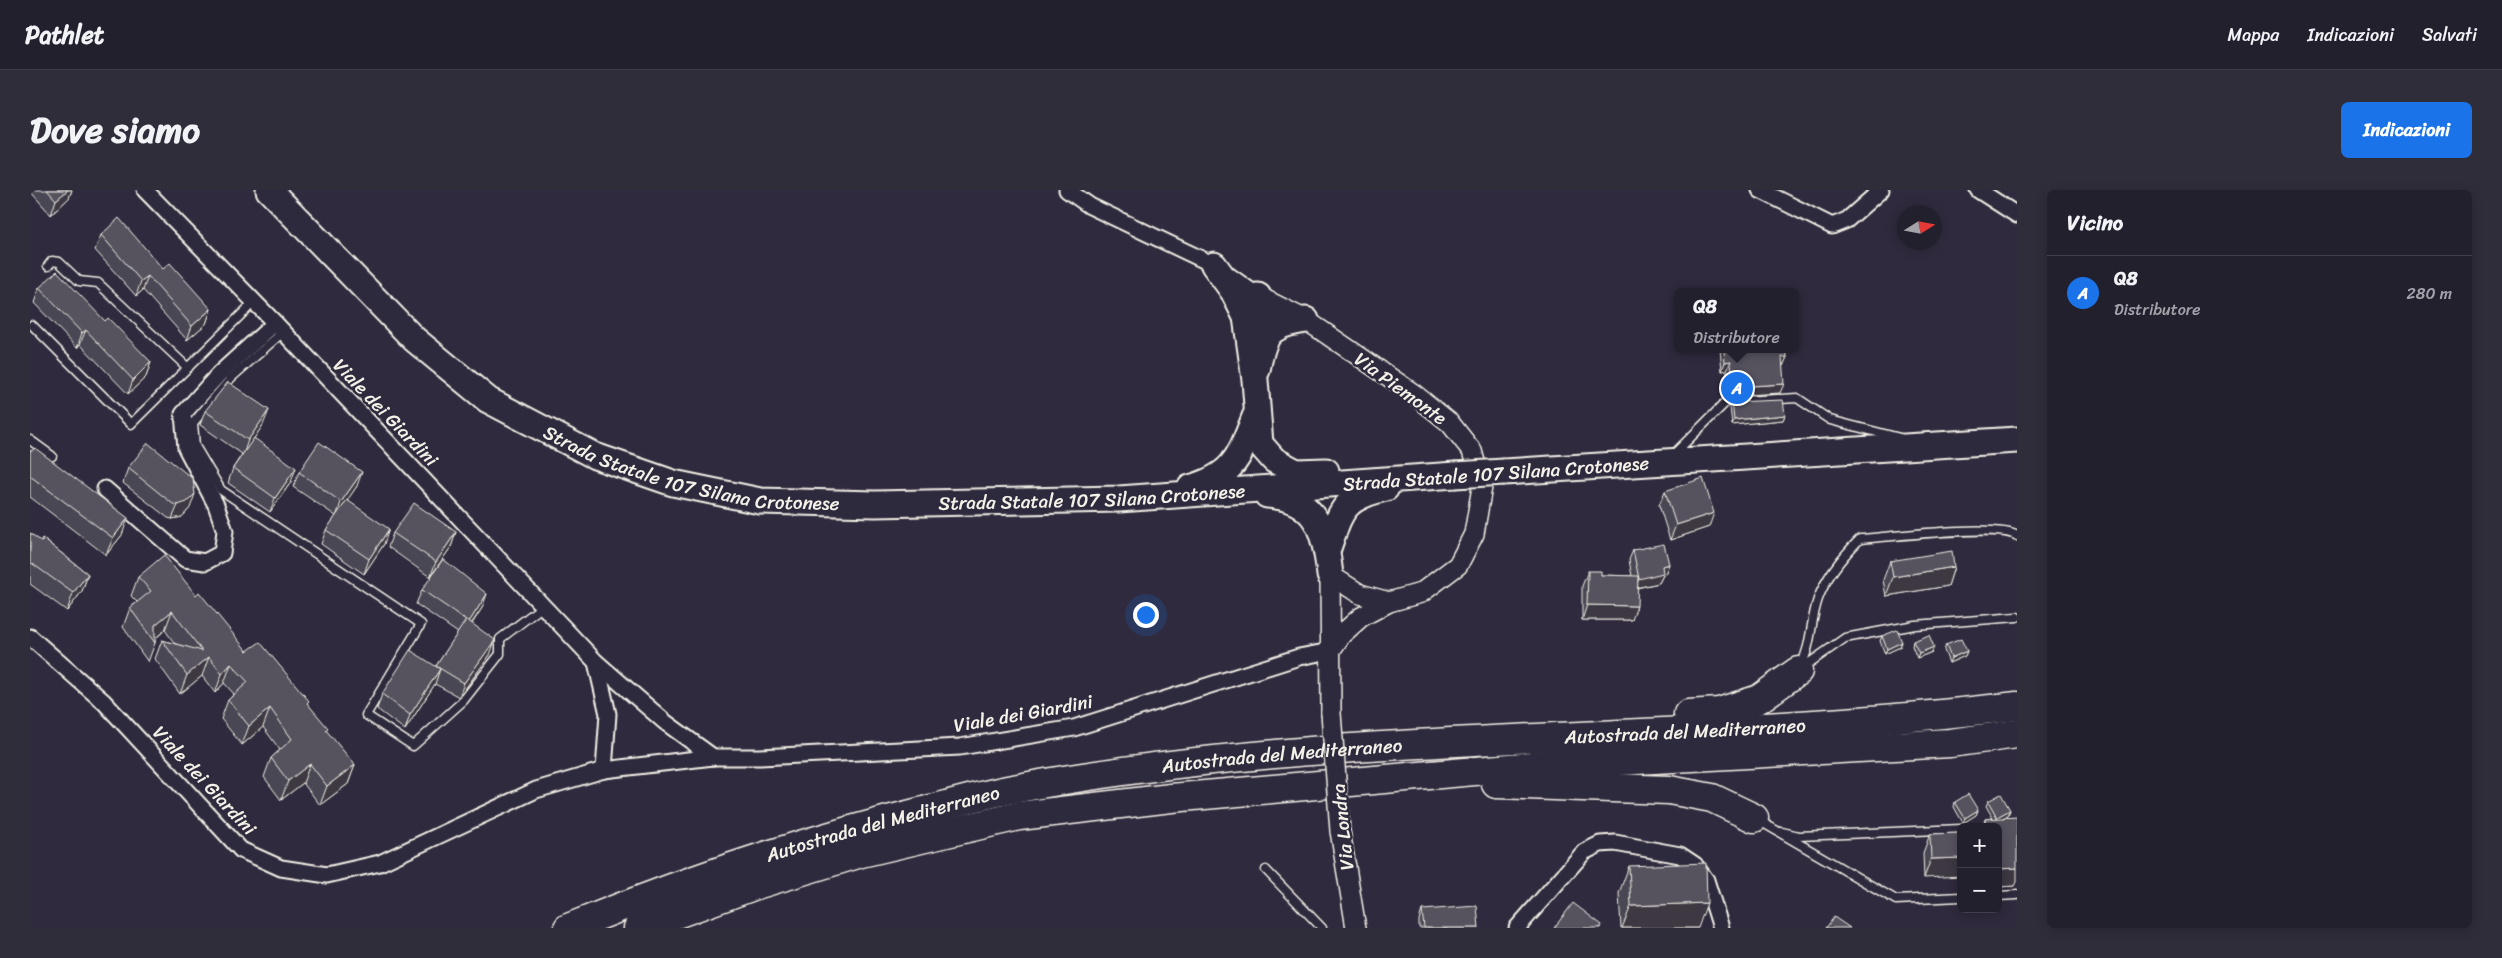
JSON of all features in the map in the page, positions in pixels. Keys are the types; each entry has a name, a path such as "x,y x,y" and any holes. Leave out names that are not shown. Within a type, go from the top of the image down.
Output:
{"highway":[{"name":"Strada Statale 107 Silana Crotonese","path":"269,190 414,339 488,400 595,456 673,483 760,500 875,504 1119,499 1426,476 1665,463 2017,440"},
{"path":"1214,265 1233,291 1252,307 1263,306 1265,320 1255,380"},
{"path":"1252,307 1260,444 1274,460 1296,472 1406,470 1426,476"},
{"path":"1261,348 1272,330 1288,322 1306,320"},
{"path":"1119,499 1192,488 1218,477 1236,462 1257,412"},
{"path":"1329,563 1340,511 1358,496 1384,488 1455,475"},
{"path":"1203,494 1269,495 1290,498 1305,508 1320,525 1329,563"},
{"path":"1539,738 1598,720 1719,712 1759,699 1798,671"},
{"name":"Autostrada del Mediterraneo","path":"568,928 644,897 748,860 852,828 1010,789 1125,770 1241,756 1948,715 2017,706"},
{"name":"Autostrada del Mediterraneo","path":"638,928 756,885 861,853 1019,816 1171,798 1543,765 1950,743 2017,734"},
{"path":"1171,798 1218,806 1504,784 1669,790 1712,798 1754,818"}],"street":[{"name":"Viale dei Giardini","path":"145,190 279,328 596,662 665,722 712,757"},
{"path":"1067,190 1090,206 1214,265"},
{"path":"1760,190 1832,226 1847,220 1881,190"},
{"path":"1978,190 2017,215"},
{"name":"Via Piemonte","path":"1252,307 1306,320 1414,394 1450,423 1472,451 1482,487 1474,534 1458,565 1421,594 1389,602 1361,617 1341,634 1330,651"},
{"path":"105,489 184,559 206,562 222,553 225,531 216,505 186,448 183,414 219,374 279,328"},
{"path":"1329,563 1360,594 1389,602"},
{"name":"Via Londra","path":"1329,563 1331,713 1340,831 1356,928"},
{"path":"1330,606 1360,594"},
{"path":"1330,606 1361,617"},
{"name":"Viale dei Giardini","path":"30,637 104,702 242,850 281,868 327,875 380,864 536,790 604,770 712,757 760,757 960,747 1074,728 1299,657 1330,651"},
{"path":"596,662 608,714 604,770"},
{"path":"1517,928 1584,852 1600,844 1616,843 1680,855 1695,865 1706,880 1721,928"}],"lane":[{"path":"48,266 52,261 59,262 79,281 98,283 188,368"},
{"path":"32,325 131,424 254,302"},
{"path":"279,328 231,378 193,423 195,446 221,490 421,624 366,715 413,746 463,701 500,654 500,639 543,606"},
{"path":"1665,463 1726,402 1797,398 1830,420 1936,446"},
{"path":"30,440 52,456"},
{"path":"1798,671 1806,657 1818,599 1845,554 1860,539 1986,530 2013,533 2017,536"},
{"path":"1798,671 1845,638 1915,625 2017,617"},
{"path":"1754,818 1779,831 1799,836 1957,829"},
{"path":"1754,818 1896,900 1957,897"},
{"path":"1266,870 1322,928"},
{"path":"2002,896 2017,895"}],"building":[{"path":"47,190 68,190 56,200"},
{"path":"119,218 163,269 170,263 211,309 192,326 148,276 141,281 101,235"},
{"path":"57,271 105,321 108,318 151,362 133,380 86,330 82,333 39,288"},
{"path":"1724,353 1786,353 1787,357 1782,357 1784,384 1733,387 1731,361 1725,362"},
{"path":"228,382 269,410 248,440 205,411"},
{"path":"1783,400 1785,415 1734,420 1732,402"},
{"path":"254,438 296,468 275,498 233,468"},
{"path":"319,442 362,472 341,502 299,472"},
{"path":"148,443 193,479 195,494 187,502 178,505 173,504 128,468"},
{"path":"35,448 128,518 113,538 30,476 30,450 32,451"},
{"path":"1703,478 1714,513 1676,525 1665,491"},
{"path":"347,500 389,529 369,559 326,530"},
{"path":"414,503 456,532 436,562 393,533"},
{"path":"30,533 42,542 42,538 88,574 73,593 30,562"},
{"path":"1664,544 1669,564 1662,566 1663,573 1639,579 1633,550"},
{"path":"1952,551 1954,567 1893,577 1890,561"},
{"path":"164,555 196,595 199,592 247,651 260,642 309,701 307,703 328,728 326,730 355,765 327,786 310,764 288,781 271,758 292,739 270,708 249,726 228,700 248,682 231,664 222,674 209,657 187,675 162,640 202,651 172,611 155,625 155,643 130,608 151,591 138,577"},
{"path":"443,559 487,594 469,622 495,640 464,683 436,666 466,620 422,590"},
{"path":"1588,571 1601,571 1601,575 1638,576 1637,606 1587,605"},
{"path":"1897,630 1902,642 1887,649 1882,636"},
{"path":"1929,635 1934,647 1919,653 1913,641"},
{"path":"1961,639 1967,651 1951,658 1946,645"},
{"path":"410,650 440,669 410,715 382,694"},
{"path":"1968,794 1978,810 1965,818 1955,802"},
{"path":"2001,794 2010,810 1997,817 1988,801"},
{"path":"2017,817 2017,868 2002,869 2002,823 1986,823 1985,819"},
{"path":"1957,833 1957,858 1931,859 1930,834"},
{"path":"1706,863 1707,903 1631,906 1629,866"},
{"path":"1573,903 1602,925 1600,928 1554,928"},
{"path":"1477,906 1479,928 1424,928 1422,910"},
{"path":"1834,917 1850,928 1826,928"}],"place":[{"name":"Q8","path":"1737,388"}]}
